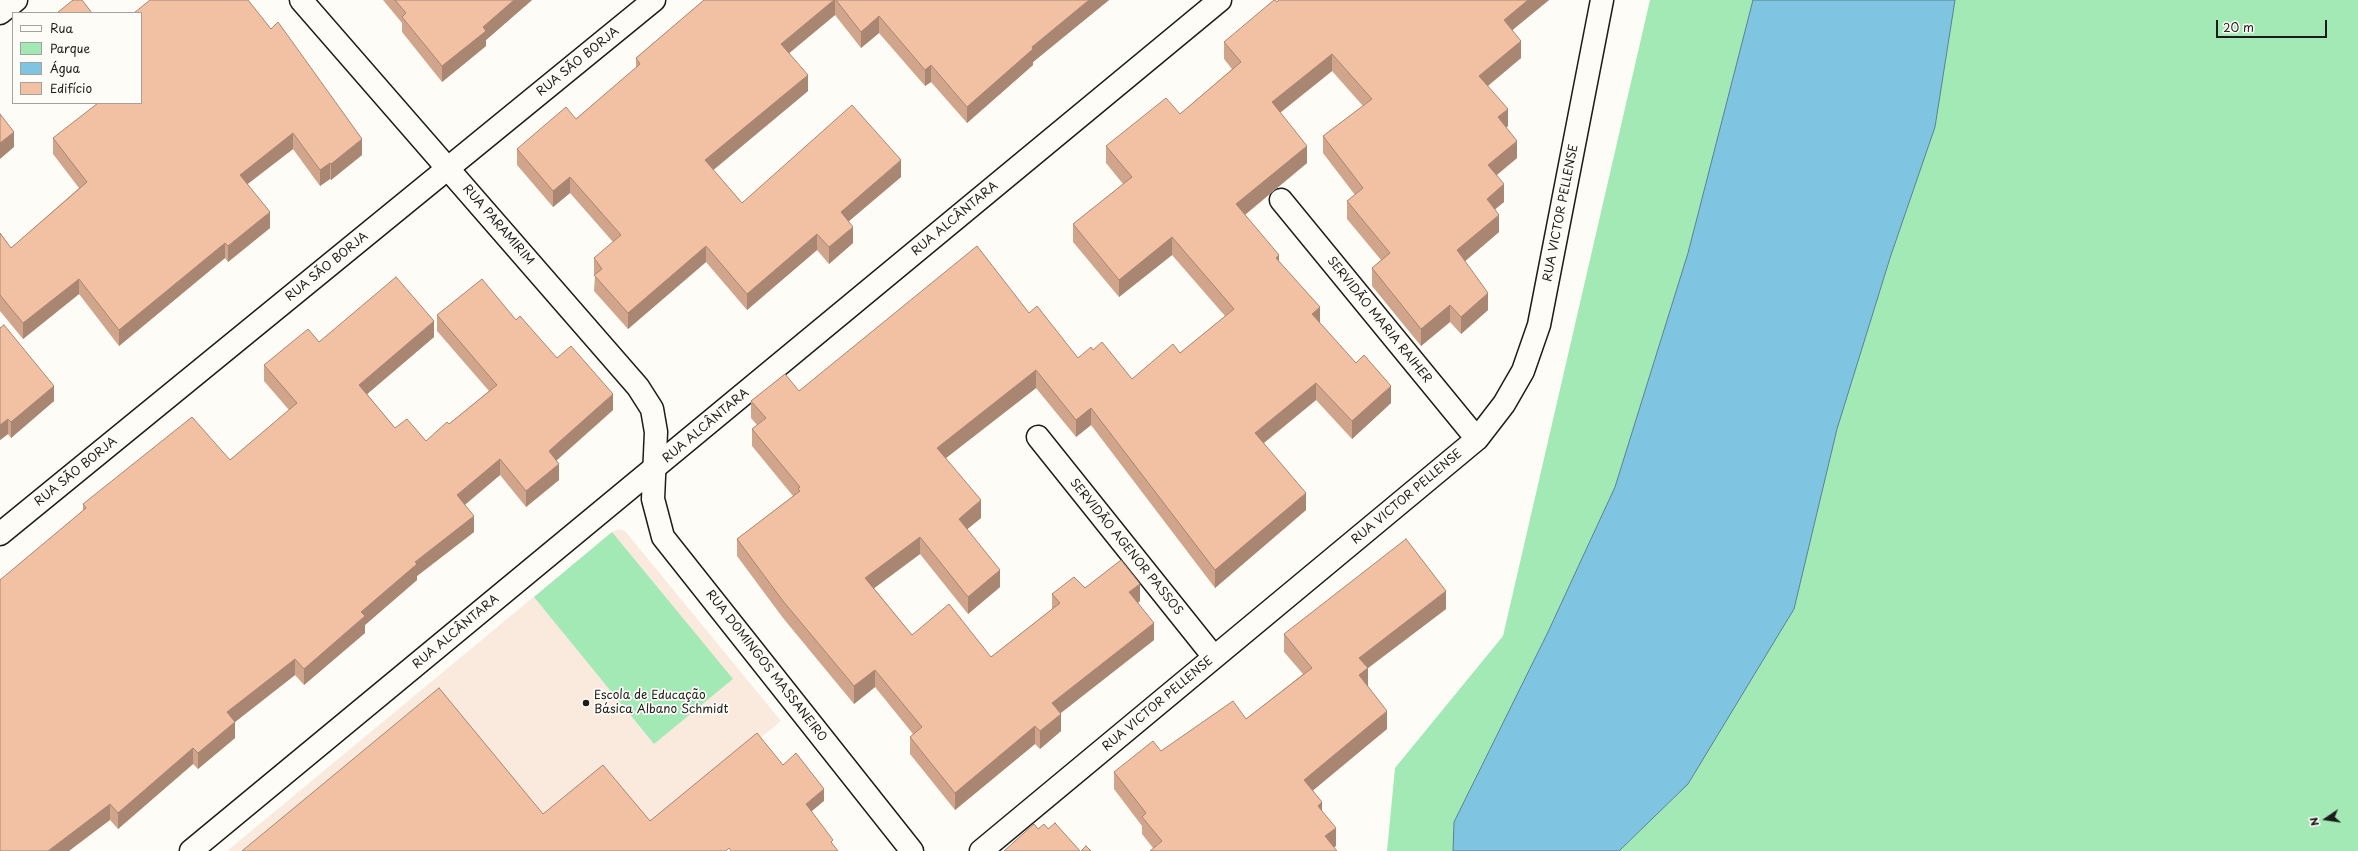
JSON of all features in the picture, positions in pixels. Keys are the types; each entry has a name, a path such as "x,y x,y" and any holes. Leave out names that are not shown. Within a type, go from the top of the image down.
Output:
{"street":[{"path":"0,14 16,0"},
{"name":"RUA PARAMIRIM","path":"301,0 638,387 652,409 656,432 655,467"},
{"name":"RUA SÃO BORJA","path":"0,534 654,0"},
{"name":"RUA ALCÂNTARA","path":"191,851 1220,0"},
{"name":"RUA VICTOR PELLENSE","path":"981,851 1477,439 1504,404 1523,371 1539,325 1602,0"},
{"name":"SERVIDÃO MARIA RAIHER","path":"1282,200 1477,439"},
{"name":"SERVIDÃO AGENOR PASSOS","path":"1038,437 1214,657"},
{"name":"RUA DOMINGOS MASSANEIRO","path":"655,467 653,499 663,538 912,851"}],"shaded area":[{"name":"Escola de Educação Básica Albano Schmidt","path":"619,529 625,531 781,721 624,851 227,851 612,532"}],"green space":[{"path":"1650,0 1753,0 1688,253 1615,487 1548,632 1454,822 1453,851 1387,851 1395,768 1503,636"},
{"path":"1955,0 2358,0 2358,851 1619,851 1688,784 1794,609 1837,429 1890,258 1935,127"},
{"path":"612,532 733,679 654,744 534,597"}],"water":[{"path":"1753,0 1955,0 1935,127 1890,258 1837,429 1794,609 1688,784 1619,851 1453,851 1454,822 1548,632 1615,487 1688,253"}],"building":[{"path":"73,0 82,0 91,12 58,12"},
{"path":"150,0 248,0 271,29 278,22 362,139 331,164 330,163 320,170 293,133 240,175 270,212 228,246 225,243 119,330 79,279 23,323 0,295 0,233 11,248 87,182 53,138 97,104 142,104 142,12 135,12"},
{"path":"395,0 514,0 483,27 486,31 442,66 402,17 406,13"},
{"path":"704,0 834,0 781,44 808,75 705,160 742,203 852,105 901,160 841,212 853,227 829,247 817,234 747,294 706,246 628,313 594,275 602,269 594,258 621,235 570,177 553,191 517,149 566,107 576,119 640,64 636,58"},
{"path":"836,0 1089,0 1032,47 1033,49 967,107 931,65 925,70 879,16 861,32"},
{"path":"1274,0 1277,2 1279,0 1528,0 1504,20 1521,41 1479,76 1508,109 1498,117 1517,141 1488,165 1504,184 1487,199 1499,215 1457,250 1488,293 1461,317 1450,305 1421,329 1372,268 1390,253 1347,201 1363,188 1323,136 1372,99 1332,54 1272,102 1307,146 1236,204 1279,255 1276,258 1320,307 1312,314 1356,363 1364,355 1391,386 1352,421 1316,383 1255,433 1306,493 1215,570 1091,408 1076,420 1036,370 937,448 981,500 959,519 1000,570 968,597 920,537 865,578 912,635 949,604 991,657 1060,603 1052,594 1074,577 1085,588 1121,560 1140,584 1129,592 1154,623 1052,703 1061,714 1040,731 1035,726 955,793 910,737 922,727 875,670 854,686 783,601 737,539 800,491 798,489 800,487 752,429 766,418 751,401 785,374 799,391 977,246 1029,313 1037,306 1078,358 1091,347 1093,350 1102,342 1132,379 1173,344 1180,353 1234,309 1172,237 1119,280 1073,224 1132,177 1106,146 1166,98 1180,114 1241,62 1224,42"},
{"path":"0,114 14,132 0,143"},
{"path":"396,277 434,321 359,385 395,428 407,419 426,441 447,422 449,424 497,385 437,315 482,279 516,320 520,316 557,358 571,346 613,394 549,451 559,464 526,491 500,459 457,495 474,516 415,562 417,564 361,612 365,616 304,669 295,659 227,712 235,722 198,753 193,748 118,813 110,804 48,851 0,851 0,580 86,508 83,504 192,417 230,460 297,403 264,365 308,329 319,342"},
{"path":"4,325 54,386 11,422 8,419 0,425 0,328"},
{"path":"1406,539 1446,591 1359,658 1368,668 1359,675 1387,711 1304,780 1322,802 1318,806 1336,828 1325,836 1337,851 1150,851 1162,841 1142,817 1146,813 1114,772 1153,741 1161,751 1233,701 1246,719 1312,668 1284,634"},
{"path":"439,688 543,814 603,765 650,821 757,733 783,765 796,753 824,789 806,804 833,840 831,842 838,851 731,851 729,848 726,851 242,851"},
{"path":"1055,823 1080,851 1004,851 1034,824 1038,829 1044,824 1048,829"},
{"path":"1086,846 1091,851 1081,851"}],"place":[{"name":"Escola de Educação Básica Albano Schmidt","path":"586,703"}]}
